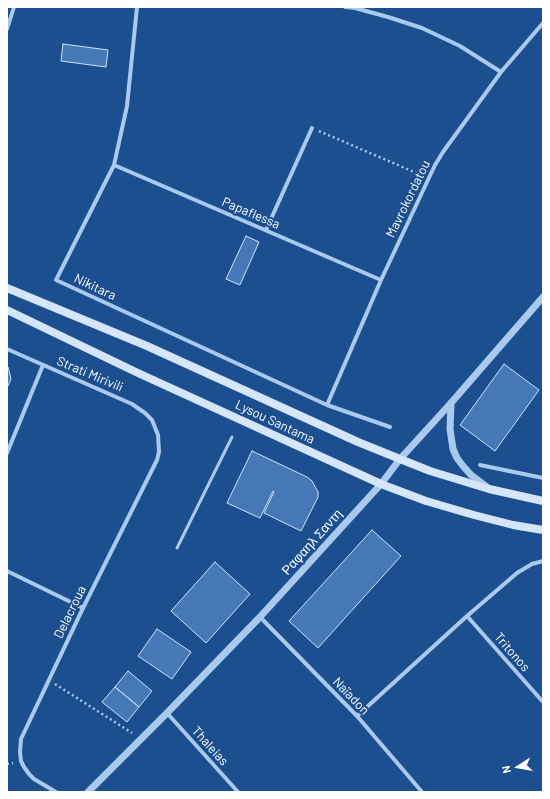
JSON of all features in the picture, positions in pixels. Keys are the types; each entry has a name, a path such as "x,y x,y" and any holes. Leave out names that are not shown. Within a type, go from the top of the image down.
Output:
{"main road":[{"name":"Lysou Santama","path":"7,288 147,346 358,442 430,471 489,489 543,501"},
{"name":"Lysou Santama","path":"7,310 381,484 474,515 513,525 543,530"}],"street":[{"path":"7,29 14,7"},
{"name":"Nikitara","path":"137,7 126,106 114,165 56,280 327,405 390,427"},
{"path":"345,7 355,8 388,17 422,28 460,46 501,72"},
{"name":"Mavrokordatou","path":"327,405 381,280 429,179 444,152 501,72 543,23"},
{"path":"266,230 312,128"},
{"name":"Papaflessa","path":"114,165 381,280"},
{"name":"Ραφαηλ Σαντη","path":"88,792 260,617 381,484 400,459 543,297"},
{"name":"Strati Mirivili","path":"7,349 132,404 152,420 156,429"},
{"path":"7,453 43,365"},
{"path":"451,403 450,429 453,449 457,458 471,475 489,489"},
{"name":"Delacroua","path":"56,792 34,779 29,774 21,761 21,739 83,608 157,460 159,444 156,429"},
{"path":"480,465 543,478"},
{"path":"357,716 467,616 517,573 532,564 543,561"},
{"path":"7,571 83,608"},
{"name":"Tritonos","path":"467,616 543,702"},
{"name":"Naïadon","path":"260,617 357,716 422,792"},
{"name":"Thaleias","path":"167,713 238,792"}],"lane":[{"path":"177,548 232,437"}],"path":[{"path":"312,128 429,179"},
{"path":"49,680 141,739"}],"building":[{"path":"63,44 108,50 106,67 61,61"},
{"path":"246,236 259,242 240,285 226,279"},
{"path":"504,364 539,390 495,451 460,425"},
{"path":"7,367 11,379 7,388"},
{"path":"252,451 307,477 312,481 318,492 318,497 301,531 264,513 274,492 273,491 260,518 227,503"},
{"path":"372,530 401,556 318,648 289,621"},
{"path":"215,562 250,594 206,643 171,611"},
{"path":"157,629 191,652 172,679 138,656"},
{"path":"128,671 152,691 139,707 115,687"},
{"path":"115,687 139,707 127,722 102,702"}]}
